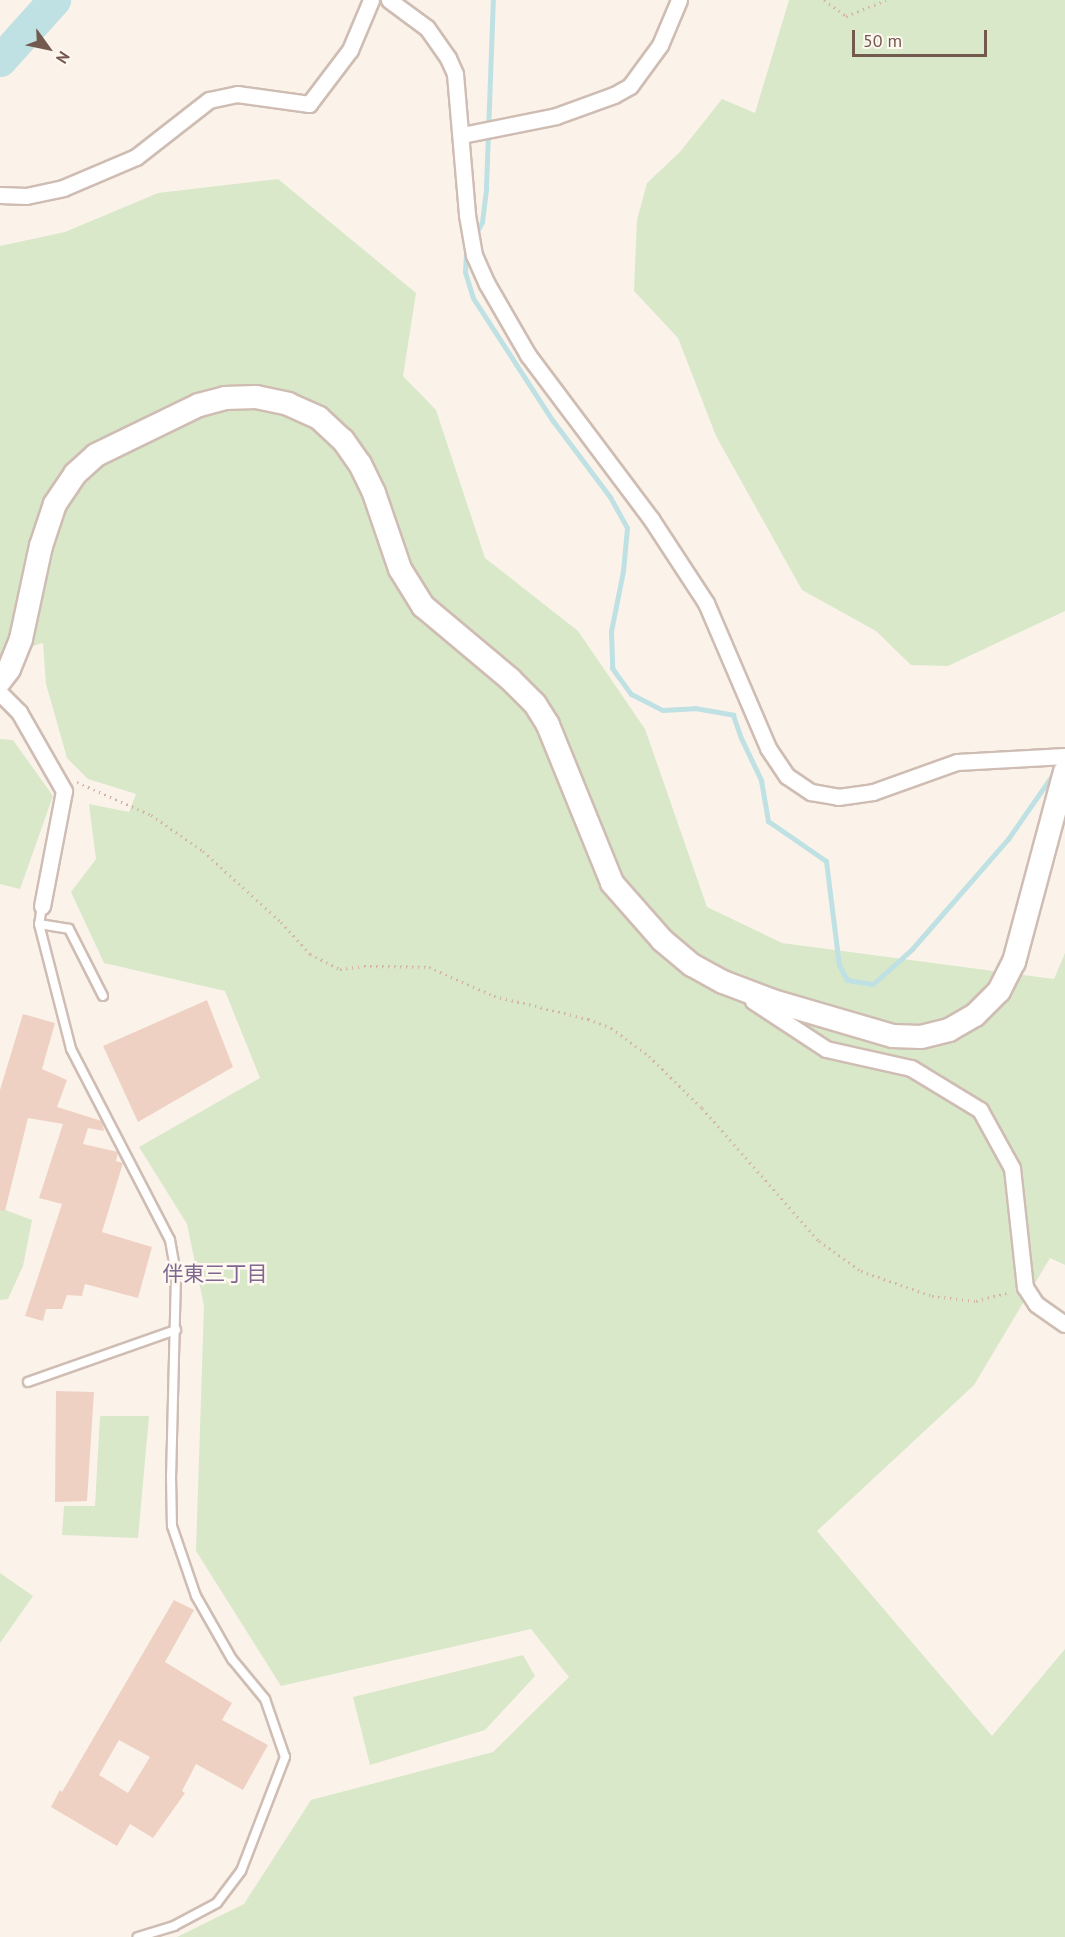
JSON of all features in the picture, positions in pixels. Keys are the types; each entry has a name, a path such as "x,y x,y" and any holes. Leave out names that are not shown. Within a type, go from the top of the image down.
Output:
{"street":[{"path":"0,195 26,196 63,188 136,157 209,100 237,94 309,104 350,50 371,0"},
{"path":"389,0 427,28 448,58 455,74 462,135 466,214 474,255 487,284 528,355 651,519 706,603 762,737 787,776 811,792 838,797 873,792 957,762 1065,756"},
{"path":"462,135 556,116 614,95 630,86 660,45 679,0"},
{"path":"0,681 9,669 21,639 41,546 55,504 75,474 96,455 199,405 225,398 256,397 288,404 319,418 343,440 360,464 374,493 400,570 423,606 510,679 535,704 548,725 612,883 662,940 692,965 723,982 826,1049 912,1068 980,1110 1012,1167 1025,1287 1036,1304 1065,1324"},
{"path":"0,693 19,712 64,790 42,906"},
{"path":"723,982 773,1002 893,1036 921,1037 949,1030 975,1015 999,991 1014,962 1065,772"}],"lane":[{"path":"42,906 39,924 71,1049 170,1240 176,1275 172,1526 196,1596 232,1659 265,1699 285,1757 241,1871 217,1903 174,1926 138,1937"},
{"path":"39,924 69,929 102,996"},
{"path":"28,1382 176,1330"}],"path":[{"path":"824,0 846,16 886,0"},
{"path":"50,769 151,815 203,851 281,922 310,954 340,969 364,966 429,967 494,996 588,1019 611,1028 649,1056 702,1108 819,1240 861,1271 932,1296 976,1301 1025,1287"}],"green space":[{"path":"789,0 1065,0 1065,611 948,666 911,665 876,631 802,590 716,436 678,338 634,291 637,220 647,183 680,152 722,99 755,113"},
{"path":"278,179 416,293 403,376 436,410 485,558 578,631 645,729 707,907 782,943 1054,979 1065,953 1065,1265 1050,1258 974,1385 817,1531 992,1736 1065,1649 1065,1937 177,1937 244,1904 311,1800 493,1752 569,1677 531,1629 281,1686 196,1551 204,1306 187,1224 139,1147 260,1078 225,991 104,963 71,892 96,859 89,804 129,812 136,794 88,779 67,758 46,684 43,643 0,655 0,246 65,232 158,193"},
{"path":"0,739 13,740 53,796 20,889 0,884"},
{"path":"0,1208 32,1220 23,1266 8,1299 0,1300"},
{"path":"100,1416 149,1416 138,1538 62,1535 64,1506 95,1506"},
{"path":"0,1573 33,1596 0,1643"},
{"path":"523,1655 535,1676 485,1730 370,1765 353,1697"}],"building":[{"path":"207,1000 233,1067 138,1122 103,1046"},
{"path":"23,1014 55,1023 42,1069 67,1080 57,1107 102,1121 104,1131 88,1128 83,1144 118,1152 116,1161 123,1163 102,1232 152,1247 138,1298 85,1284 82,1296 67,1295 62,1309 46,1309 43,1321 25,1316 62,1204 39,1198 63,1124 28,1118 5,1211 0,1210 0,1090"},
{"path":"56,1391 94,1392 87,1501 55,1502"},
{"path":"174,1600 194,1610 165,1662 232,1703 222,1720 268,1745 243,1790 196,1764 182,1791 185,1793 153,1838 130,1824 117,1846 51,1807 60,1790 62,1792","holes":["119,1740 150,1757 128,1793 99,1775"]}],"waterway":[{"path":"0,60 54,0"},
{"path":"474,236 482,222 486,187 493,0"},
{"path":"469,247 466,253 465,272 473,298 553,421 610,497 627,528 623,571 611,631 612,668 631,694 662,710 695,708 733,715 761,780 768,821 826,861 839,965 847,980 873,984 912,949 1008,839 1056,770"}],"district":[{"name":"伴東三丁目","path":"215,1274"}]}
